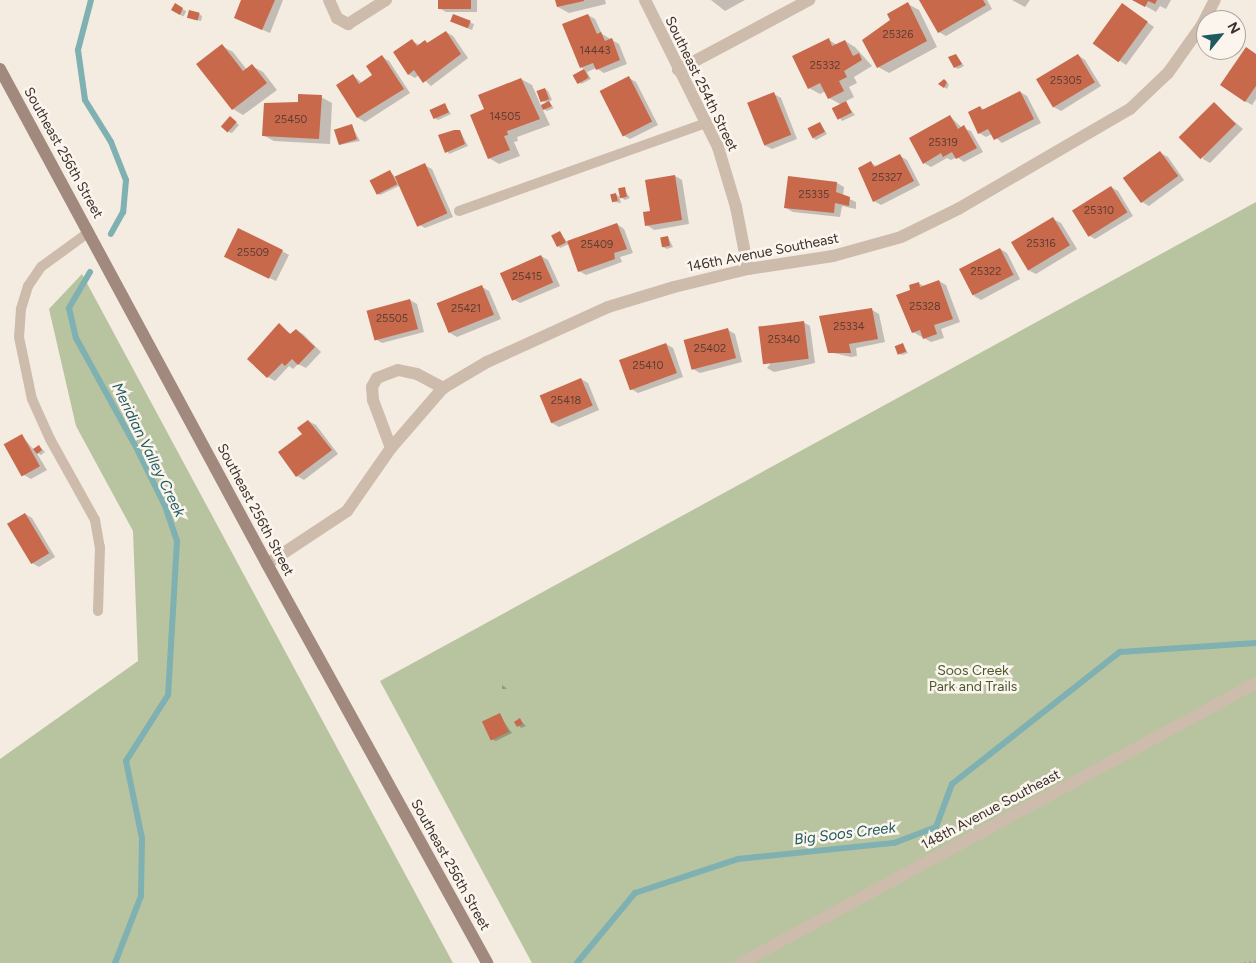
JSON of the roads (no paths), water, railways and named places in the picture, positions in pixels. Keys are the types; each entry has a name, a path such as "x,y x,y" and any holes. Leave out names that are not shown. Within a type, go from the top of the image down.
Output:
{"main road":[{"name":"Southeast 256th Street","path":"0,69 267,564 487,963"}],"street":[{"path":"329,0 337,18 348,24 386,0"},
{"name":"Southeast 254th Street","path":"644,0 721,156 748,269"},
{"path":"678,70 809,0"},
{"name":"146th Avenue Southeast","path":"267,564 348,511 392,448 442,388 487,362 608,307 748,269 833,256 891,240 958,209 1130,109 1168,73 1202,25 1215,0"},
{"path":"392,448 373,400 372,387 377,378 398,370 417,374 442,388"},
{"name":"148th Avenue Southeast","path":"741,963 1256,684"}],"lane":[{"path":"459,211 706,123"},
{"path":"89,232 41,267 33,280 21,309 18,336 32,399 50,439 95,520 100,547 98,611"}],"waterway":[{"name":"Meridian Valley Creek","path":"91,0 78,50 85,100 111,142 126,180 123,212 111,234"},
{"name":"Meridian Valley Creek","path":"90,272 69,308 76,338 136,447 165,506 177,541 168,695 126,761 142,838 141,896 115,963"},
{"name":"Big Soos Creek","path":"577,963 635,893 738,859 894,843 936,827 952,784 1120,652 1256,643"}],"park label":[{"name":"Soos Creek Park and Trails","path":"973,680"}]}
